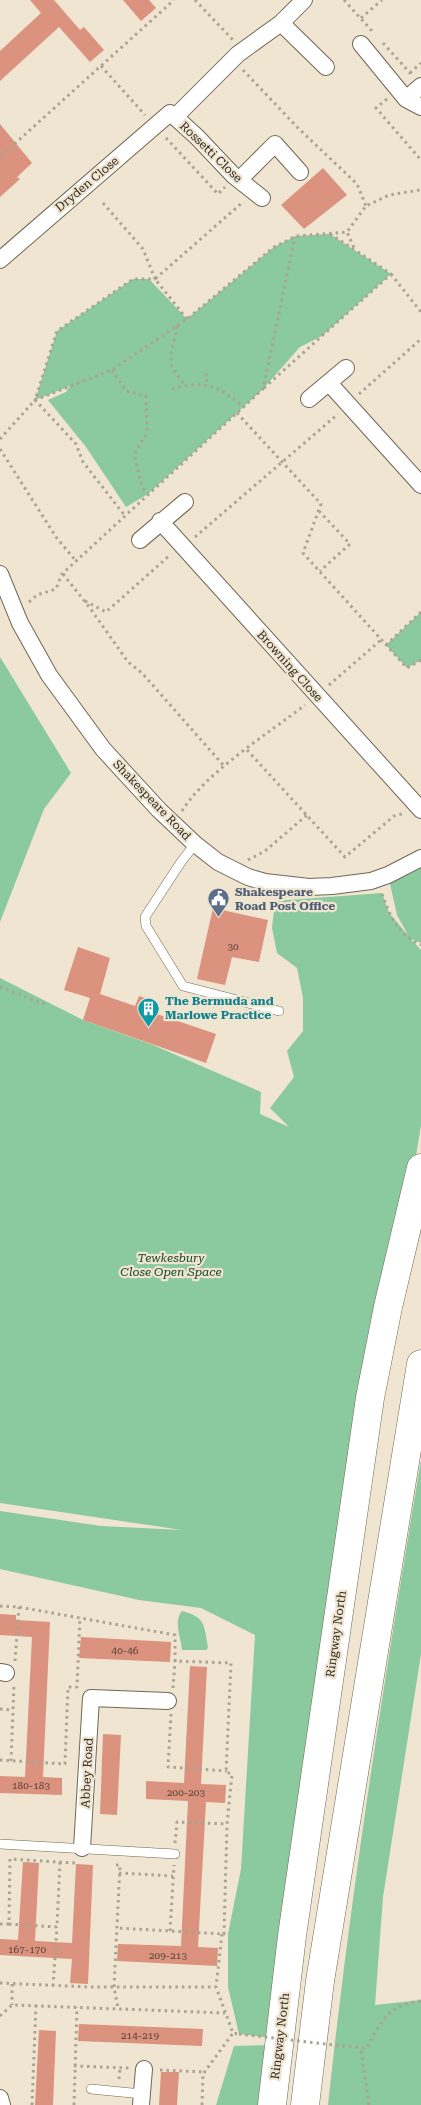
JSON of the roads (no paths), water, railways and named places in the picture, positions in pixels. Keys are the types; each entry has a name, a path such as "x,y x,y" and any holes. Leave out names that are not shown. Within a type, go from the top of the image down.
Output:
{"highway":[{"name":"Ringway North","path":"272,2105 292,1936 370,1398 388,1307 421,1168"},
{"path":"305,2105 320,1981 421,1364"}],"street":[{"name":"Rossetti Close","path":"262,198 236,185 175,117 237,56 281,23 304,0"},
{"path":"281,23 326,67"},
{"path":"361,44 402,94 421,107"},
{"path":"402,94 421,86"},
{"name":"Dryden Close","path":"0,260 170,113 175,117"},
{"path":"236,185 275,144 300,172"},
{"path":"309,398 346,368"},
{"path":"329,383 421,484"},
{"path":"140,540 160,521 185,502"},
{"name":"Browning Close","path":"160,521 420,810"},
{"name":"Shakespeare Road","path":"0,574 20,623 49,675 104,750 158,810 195,844 234,872 265,882 288,885 332,886 371,881 388,875 421,858"},
{"name":"Abbey Road","path":"81,1856 91,1698 171,1702"},
{"path":"141,2100 144,2069"},
{"path":"0,2098 2,2105"}],"lane":[{"path":"195,844 145,917 146,926 184,986 279,1011"},
{"path":"0,1844 81,1856 175,1854"},
{"path":"91,2089 141,2100"}],"place":[{"name":"Shakespeare Road Post Office","path":"219,918"},
{"name":"The Bermuda and Marlowe Practice","path":"149,1027"}],"park label":[{"name":"Tewkesbury Close Open Space","path":"171,1265"}]}
